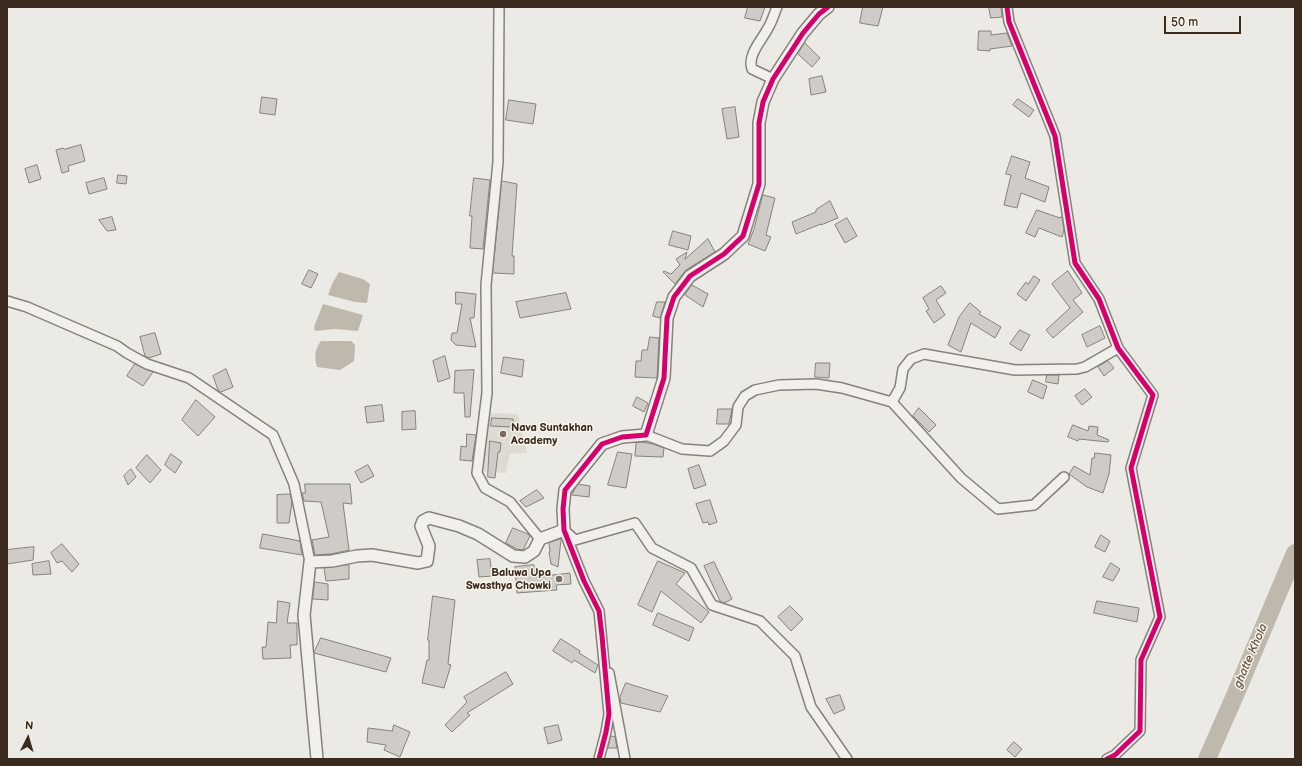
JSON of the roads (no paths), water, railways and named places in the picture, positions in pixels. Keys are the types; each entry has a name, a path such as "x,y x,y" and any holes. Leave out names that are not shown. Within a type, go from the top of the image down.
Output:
{"street":[{"path":"499,7 498,162 486,285 487,393 477,473 485,488 510,502 540,539"},
{"path":"773,79 752,69 750,64 757,46 770,27 777,7"},
{"path":"646,435 664,378 667,318 674,297 690,276 724,254 743,236 759,184 759,123 763,102 773,79 803,33 819,14 828,7"},
{"path":"1007,7 1009,22 1055,136 1075,263 1099,299 1118,348 1153,395 1131,468 1160,617 1141,660 1140,731 1115,755 1107,759"},
{"path":"7,301 27,307 117,346 147,364 189,378 273,436 294,484 310,562 304,615 317,759"},
{"path":"892,402 900,388 903,369 911,359 924,354 1015,370 1077,369 1085,367 1118,348"},
{"path":"599,759 606,732 608,714 599,611 584,581 564,530 563,509 565,490 602,444 622,437 646,435 682,449 710,451 724,441 736,425 738,407 745,396 755,390 780,385 816,384 842,388 892,402 961,478 998,509 1034,505 1064,477"},
{"path":"310,562 332,561 357,556 372,555 418,564 427,560 428,546 421,526 423,521 429,518 459,526 478,534 513,556 526,557 534,551 540,539 564,530"},
{"path":"564,530 575,540 635,523 652,548 691,568 712,605 760,621 795,656 811,707 847,759"},
{"path":"604,658 611,677 625,759"}],"waterway":[{"name":"ghatte Khola","path":"1207,759 1295,553"}],"place":[{"name":"Nava Suntakhan Academy","path":"503,434"},
{"name":"Baluwa Upa Swasthya Chowki","path":"559,579"}]}
